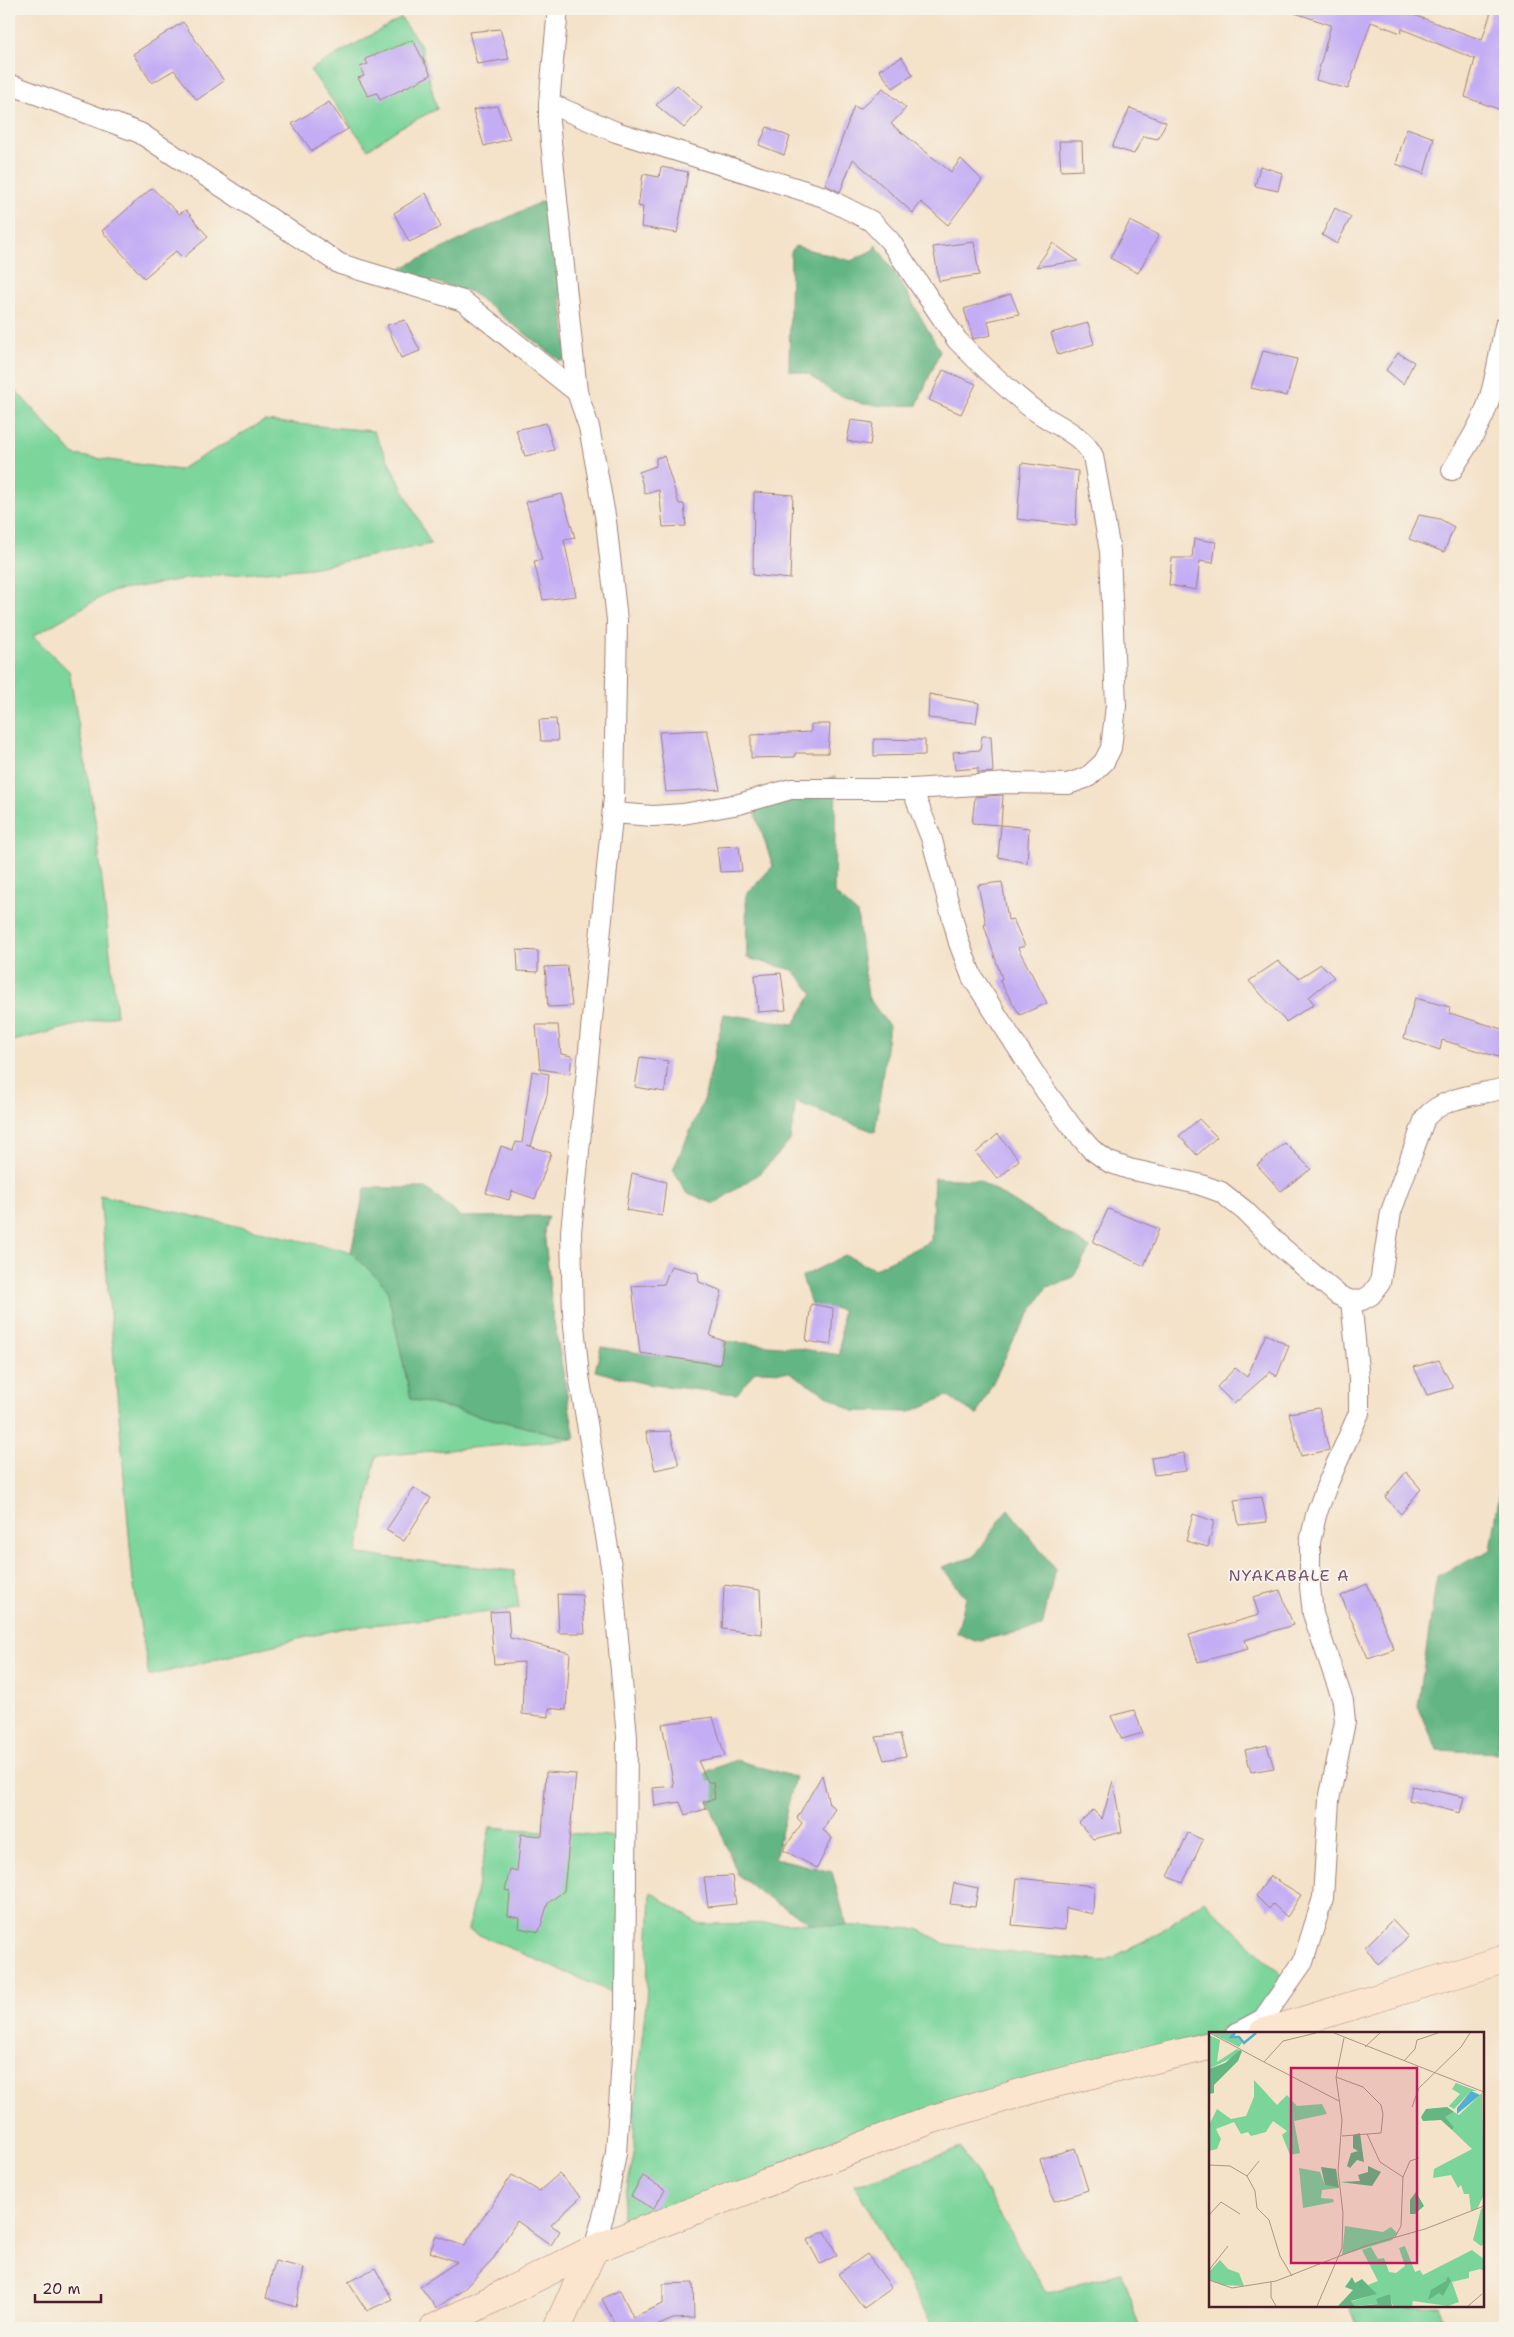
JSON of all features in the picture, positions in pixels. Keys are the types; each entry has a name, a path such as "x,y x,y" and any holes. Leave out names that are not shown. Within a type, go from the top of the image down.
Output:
{"street":[{"path":"557,2328 594,2250 607,2202 616,2153 625,2011 627,1737 612,1572 578,1367 573,1315 571,1232 613,814 617,620 606,521 589,427 577,392 549,103 558,9"},
{"path":"9,84 140,134 340,264 464,301 577,392"},
{"path":"549,103 616,132 824,197 871,221 890,241 957,340 968,352 1032,409 1088,446 1092,456 1110,551 1116,706 1111,748 1104,762 1088,777 1068,784 1009,783 912,789 791,789 739,804 683,814 653,816 613,814"},
{"path":"1452,470 1470,442 1486,409 1499,363 1505,326"},
{"path":"912,789 932,840 959,943 972,977 1040,1083 1072,1127 1091,1149 1109,1162 1128,1169 1198,1184 1221,1192 1244,1210 1280,1246 1328,1287 1351,1302 1362,1300 1371,1295 1380,1282 1391,1212 1426,1118 1434,1110 1446,1103 1505,1088"},
{"path":"1239,2032 1263,2019 1303,1962 1322,1898 1329,1800 1345,1722 1343,1701 1313,1614 1310,1587 1310,1542 1316,1515 1327,1485 1359,1413 1359,1379 1351,1302"},
{"path":"1266,2032 1505,1959"},
{"path":"434,2328 594,2250 933,2119 1040,2087 1209,2046"}],"green space":[{"path":"401,18 420,44 437,109 401,127 368,149 310,70"},
{"path":"551,197 568,361 559,360 471,292 395,271"},
{"path":"876,245 900,281 940,351 917,405 889,406 863,404 832,392 809,374 789,370 791,252 795,246 851,261 873,250"},
{"path":"9,383 74,455 179,470 264,421 373,431 431,544 311,568 183,579 110,592 33,636 69,671 95,819 117,1015 9,1042"},
{"path":"836,776 834,893 857,913 868,997 889,1026 875,1132 796,1102 790,1141 761,1172 714,1204 686,1192 673,1170 704,1100 724,1014 794,1024 813,993 793,970 747,958 746,895 773,866 753,807"},
{"path":"934,1178 978,1180 1090,1248 1072,1279 1047,1287 1016,1335 977,1415 947,1396 910,1412 853,1411 789,1372 755,1371 737,1394 646,1384 595,1371 601,1347 719,1365 724,1341 790,1347 840,1355 842,1310 811,1304 802,1277 845,1255 874,1269 931,1241"},
{"path":"365,1188 426,1188 461,1217 548,1216 544,1230 553,1316 575,1439 411,1399 387,1288 351,1252"},
{"path":"100,1195 351,1252 387,1288 411,1399 575,1439 376,1456 357,1554 514,1571 519,1609 343,1628 149,1676 133,1581"},
{"path":"1500,1491 1505,1495 1505,1714 1500,1716 1497,1753 1437,1750 1418,1706 1437,1576 1491,1550"},
{"path":"1008,1509 1055,1569 1042,1627 975,1641 957,1633 966,1598 942,1567 974,1557"},
{"path":"736,1760 795,1777 775,1858 832,1872 847,1926 812,1924 761,1893 738,1875 701,1782 708,1771"},
{"path":"490,1827 620,1837 618,1995 468,1930"},
{"path":"651,1892 699,1924 797,1923 918,1929 946,1944 1021,1954 1104,1961 1144,1942 1204,1901 1281,1975 1271,2009 1245,2032 1209,2032 944,2119 615,2245 634,2155 634,2110 646,2003"},
{"path":"961,2148 1046,2293 1121,2273 1140,2328 934,2328 855,2185"},
{"path":"1349,2307 1438,2307 1447,2328 1358,2328"}],"building":[{"path":"1293,9 1398,9 1482,40 1492,9 1505,9 1505,99 1501,110 1465,97 1475,59 1402,29 1401,33 1371,22 1348,89 1316,80 1331,25 1292,12"},
{"path":"183,22 224,81 197,100 174,70 152,83 133,54"},
{"path":"500,29 509,59 477,64 469,32"},
{"path":"413,40 431,75 380,100 377,93 368,96 358,78 364,76 360,67 368,64 365,59"},
{"path":"902,57 913,75 893,88 879,70"},
{"path":"677,85 702,108 684,128 656,105"},
{"path":"883,88 906,108 891,124 951,172 961,159 982,180 948,225 921,202 913,213 853,159 840,192 825,185 854,106 860,109"},
{"path":"329,102 348,129 312,151 292,124"},
{"path":"497,106 510,139 484,146 473,110"},
{"path":"1130,108 1166,122 1158,139 1143,136 1134,154 1112,147"},
{"path":"767,127 790,137 784,155 759,145"},
{"path":"1407,128 1434,138 1424,174 1396,164"},
{"path":"1059,141 1082,141 1083,170 1061,171"},
{"path":"1260,166 1282,173 1278,191 1255,186"},
{"path":"661,167 688,172 677,233 641,227 643,207 638,206 643,174 659,177"},
{"path":"152,188 179,214 186,210 208,237 183,258 176,251 144,278 102,231"},
{"path":"426,193 441,227 409,242 394,213"},
{"path":"1335,208 1351,217 1337,244 1322,235"},
{"path":"1130,221 1159,235 1138,273 1110,258"},
{"path":"974,242 979,275 939,281 933,247"},
{"path":"1053,243 1078,261 1036,267"},
{"path":"1011,294 1019,314 988,321 991,335 973,339 964,309"},
{"path":"405,320 420,351 401,358 387,325"},
{"path":"1088,323 1094,344 1058,355 1051,333"},
{"path":"1263,351 1297,359 1287,396 1251,388"},
{"path":"1398,353 1414,362 1403,384 1386,370"},
{"path":"943,370 976,384 961,414 929,400"},
{"path":"851,420 873,423 870,445 847,441"},
{"path":"546,423 554,450 525,456 516,430"},
{"path":"664,456 679,504 684,504 686,526 663,527 659,490 645,494 639,472 656,466 656,458"},
{"path":"1022,463 1078,471 1076,526 1017,519"},
{"path":"754,492 793,495 790,579 753,575"},
{"path":"562,494 575,538 564,540 576,596 543,600 534,561 542,560 526,502"},
{"path":"1419,515 1440,519 1454,527 1444,552 1409,539"},
{"path":"1194,539 1216,542 1213,563 1200,561 1196,590 1169,585 1172,558 1192,558"},
{"path":"929,694 979,703 976,723 928,718"},
{"path":"556,719 558,741 541,741 539,720"},
{"path":"811,724 830,724 828,753 795,753 795,757 751,758 751,735 811,732"},
{"path":"707,730 720,789 666,792 659,732"},
{"path":"982,736 991,736 993,772 978,773 978,768 955,770 953,752 980,750"},
{"path":"874,739 925,740 925,755 874,756"},
{"path":"1003,795 1001,825 972,823 975,797"},
{"path":"1001,825 1029,828 1027,863 998,857"},
{"path":"739,846 742,871 720,872 717,847"},
{"path":"1002,882 1008,920 1013,919 1025,946 1018,948 1047,1003 1020,1015 999,980 1002,979 984,925 986,924 978,885"},
{"path":"517,950 538,951 538,972 518,971"},
{"path":"1278,961 1299,978 1321,964 1334,977 1309,997 1314,1004 1286,1022 1249,981"},
{"path":"567,966 572,1006 548,1007 545,967"},
{"path":"781,973 786,1010 758,1012 755,975"},
{"path":"1415,998 1450,1007 1449,1013 1505,1030 1505,1059 1442,1040 1440,1050 1404,1038"},
{"path":"536,1025 558,1025 561,1054 572,1056 570,1074 540,1069"},
{"path":"640,1057 668,1061 665,1092 635,1087"},
{"path":"532,1071 549,1074 547,1095 531,1146 527,1145 551,1153 535,1199 512,1191 509,1200 486,1193 501,1146 513,1150 516,1142 522,1143"},
{"path":"1199,1119 1217,1137 1197,1155 1179,1136"},
{"path":"998,1134 1019,1160 998,1179 976,1153"},
{"path":"1285,1143 1311,1169 1281,1191 1257,1165"},
{"path":"632,1173 666,1182 662,1216 626,1210"},
{"path":"1108,1209 1159,1229 1144,1266 1093,1242"},
{"path":"671,1266 698,1273 699,1282 722,1291 710,1336 724,1341 720,1365 640,1353 632,1286 664,1284"},
{"path":"811,1304 833,1308 831,1345 806,1341"},
{"path":"1266,1334 1289,1346 1277,1376 1270,1372 1234,1404 1217,1387 1235,1368 1247,1377"},
{"path":"1439,1360 1453,1388 1427,1395 1414,1367"},
{"path":"1319,1408 1329,1450 1301,1456 1289,1413"},
{"path":"670,1431 679,1465 655,1470 646,1432"},
{"path":"1184,1453 1186,1471 1154,1475 1151,1458"},
{"path":"1406,1472 1421,1489 1401,1514 1385,1497"},
{"path":"414,1488 431,1498 404,1541 386,1530"},
{"path":"1262,1497 1267,1522 1239,1525 1234,1500"},
{"path":"1193,1514 1214,1521 1208,1547 1186,1541"},
{"path":"1367,1584 1394,1649 1368,1658 1341,1596"},
{"path":"724,1585 760,1590 762,1634 722,1629"},
{"path":"1280,1590 1293,1625 1245,1640 1248,1649 1198,1662 1189,1635 1259,1615 1253,1597"},
{"path":"557,1594 582,1595 585,1633 559,1633"},
{"path":"508,1611 510,1638 570,1653 566,1710 549,1708 549,1717 522,1714 524,1662 494,1664 490,1612"},
{"path":"1134,1710 1143,1733 1122,1739 1111,1716"},
{"path":"713,1717 725,1756 698,1761 708,1782 713,1782 715,1799 703,1802 706,1809 685,1815 680,1802 655,1806 653,1788 674,1786 662,1724"},
{"path":"900,1734 906,1756 884,1760 876,1737"},
{"path":"1267,1745 1274,1768 1251,1772 1245,1750"},
{"path":"546,1772 576,1774 564,1891 548,1903 539,1932 519,1928 520,1918 508,1916 510,1892 505,1890 510,1869 517,1871 521,1834 542,1836"},
{"path":"822,1775 829,1804 835,1808 823,1830 832,1838 817,1868 783,1850 802,1823 797,1818"},
{"path":"1113,1781 1122,1832 1093,1839 1079,1823 1093,1810 1102,1819"},
{"path":"1412,1786 1464,1797 1460,1813 1409,1800"},
{"path":"1188,1833 1203,1840 1183,1883 1168,1877"},
{"path":"732,1876 736,1904 708,1907 704,1877"},
{"path":"1270,1876 1301,1895 1287,1917 1273,1904 1269,1909 1256,1896"},
{"path":"1017,1878 1094,1886 1093,1914 1066,1908 1065,1930 1012,1925"},
{"path":"954,1883 978,1888 975,1907 950,1904"},
{"path":"1392,1920 1408,1937 1378,1965 1365,1947"},
{"path":"1075,2148 1088,2190 1054,2201 1040,2159"},
{"path":"559,2174 581,2197 551,2225 560,2231 551,2245 517,2221 493,2259 463,2290 436,2308 420,2286 457,2262 430,2252 436,2236 464,2246 512,2175 539,2191"},
{"path":"643,2176 665,2190 653,2209 631,2196"},
{"path":"825,2231 837,2255 820,2264 807,2240"},
{"path":"867,2254 892,2288 864,2308 838,2274"},
{"path":"275,2261 304,2268 296,2307 266,2298"},
{"path":"375,2268 392,2299 367,2311 348,2282"},
{"path":"693,2283 694,2318 673,2319 652,2328 610,2328 616,2326 602,2299 620,2290 633,2317 663,2304 663,2284"}],"district":[{"name":"NYAKABALE A","path":"1289,1575"}]}
